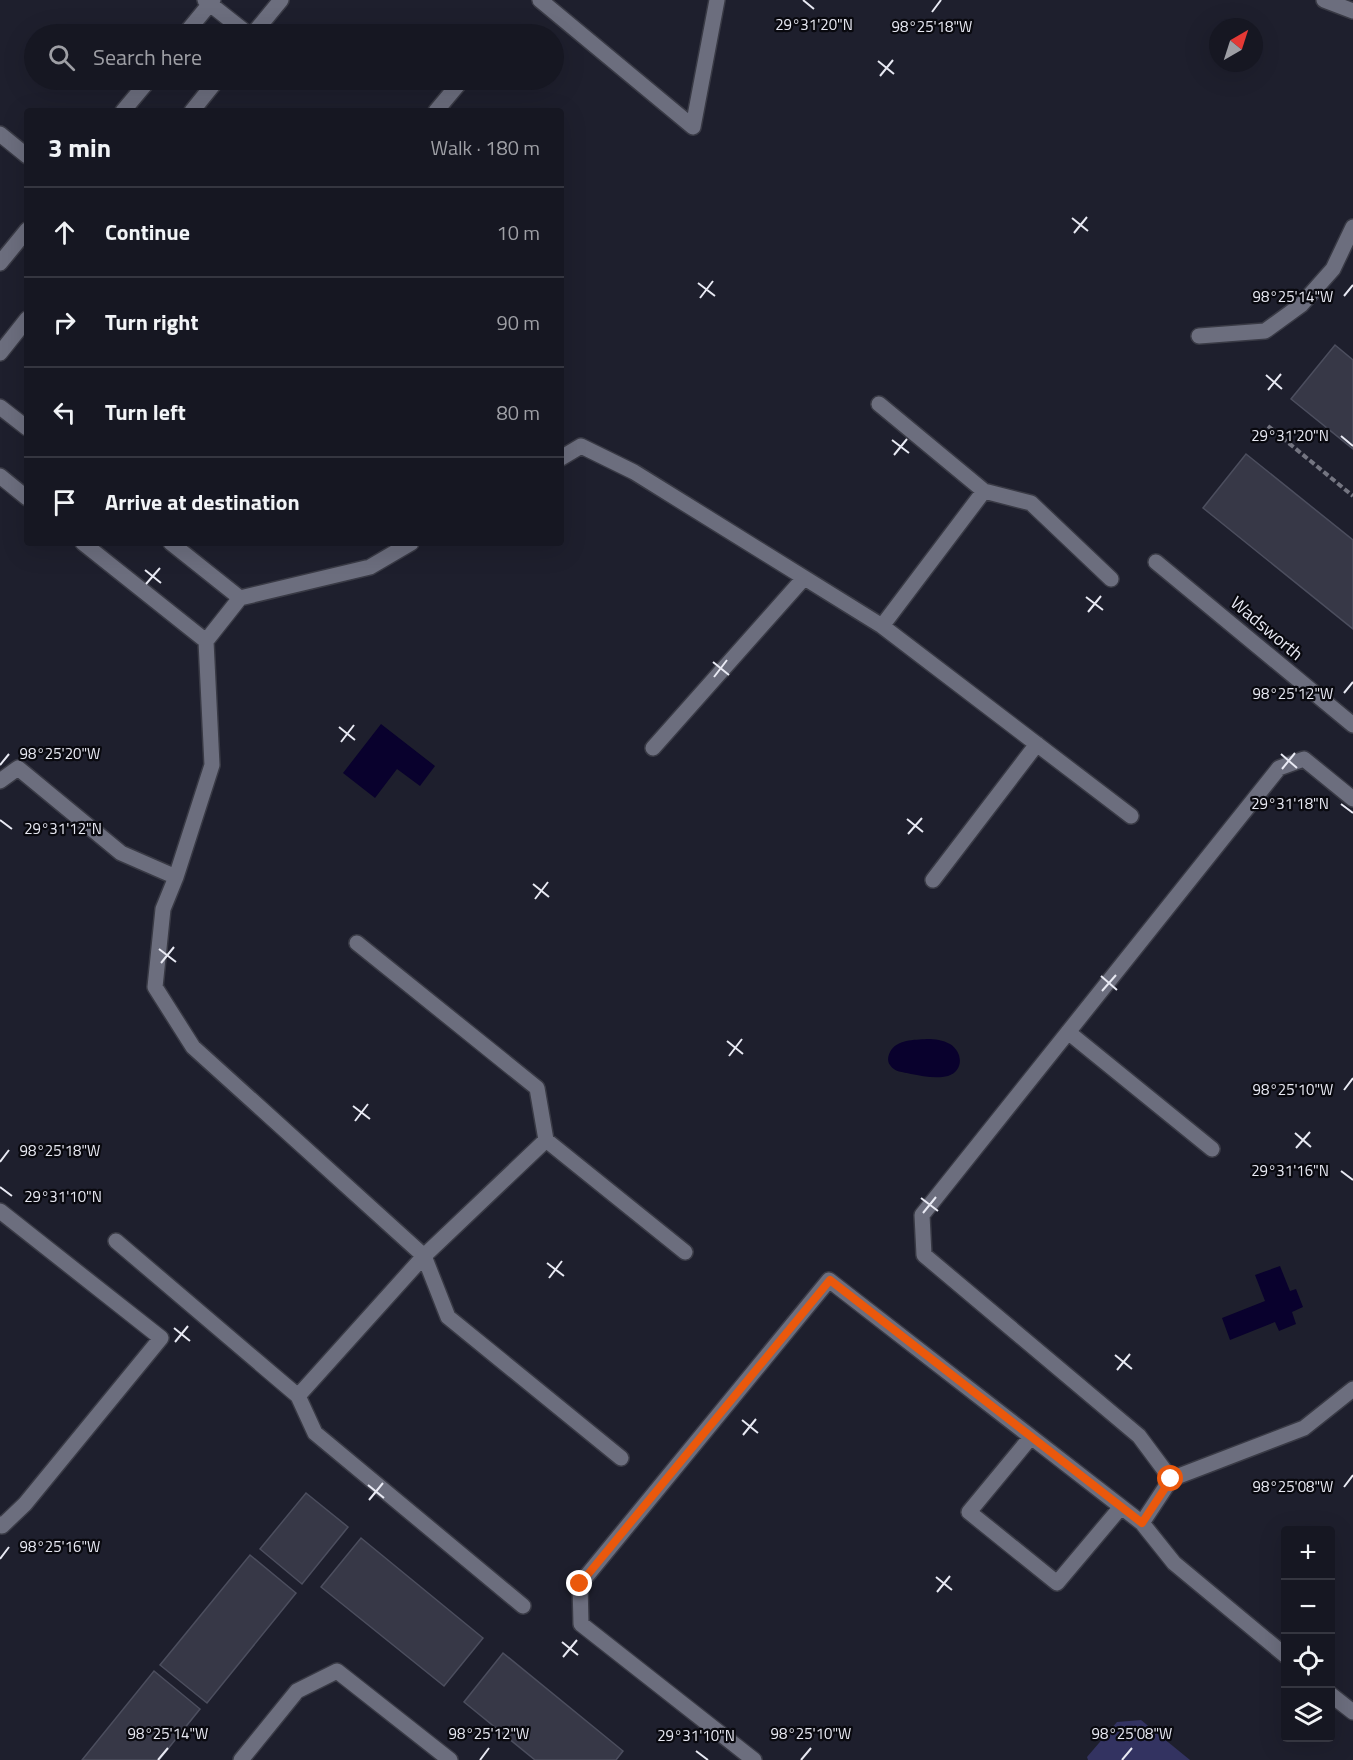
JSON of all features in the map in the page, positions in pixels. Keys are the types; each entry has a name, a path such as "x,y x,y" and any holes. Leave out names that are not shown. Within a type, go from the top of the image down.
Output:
{"street":[{"path":"261,24 281,0"},
{"path":"540,0 693,127 716,5 702,0"},
{"path":"1324,0 1353,11"},
{"path":"192,24 209,1 236,24"},
{"path":"126,108 141,90"},
{"path":"194,108 209,90"},
{"path":"438,108 453,90"},
{"path":"0,134 24,154"},
{"path":"1199,336 1265,331 1301,305 1333,269 1353,227"},
{"path":"0,263 24,234"},
{"path":"0,353 24,323"},
{"path":"879,404 984,491 1031,503 1111,579"},
{"path":"0,407 24,426"},
{"path":"564,456 581,446 634,472 882,626 1131,816"},
{"path":"0,477 24,496"},
{"path":"882,626 984,491"},
{"path":"87,546 206,641"},
{"path":"175,546 240,598"},
{"path":"406,546 370,567 240,598 206,641 212,765 176,877 163,909 155,987 193,1047 424,1256 448,1317 621,1458"},
{"name":"Wadsworth","path":"1156,562 1353,725"},
{"path":"653,748 804,578"},
{"path":"933,880 1037,744"},
{"path":"1171,1479 1139,1436 924,1256 922,1215 1279,768 1304,759 1353,799"},
{"path":"0,781 18,768 121,853 176,877"},
{"path":"357,943 537,1088 546,1140 685,1252"},
{"path":"1068,1032 1212,1149"},
{"path":"298,1396 424,1256 546,1140"},
{"path":"0,1211 161,1338 25,1504 2,1526 0,1524"},
{"path":"116,1240 298,1396 315,1433 522,1606"},
{"path":"754,1760 581,1624 580,1584 830,1280 1142,1523 1174,1563 1281,1652"},
{"path":"1142,1523 1171,1479 1304,1428 1353,1389"},
{"path":"1031,1437 969,1512 1057,1583 1121,1507"},
{"path":"241,1760 297,1691 337,1671 450,1760"},
{"path":"1335,1698 1353,1712"}],"path":[{"path":"1268,426 1353,496"}],"shaded area":[{"path":"381,724 435,766 420,786 397,769 375,798 343,773"},
{"path":"927,1039 945,1042 954,1047 960,1061 953,1074 929,1077 896,1070 888,1062 890,1052 897,1045 906,1041"},
{"path":"1280,1266 1290,1291 1296,1289 1303,1307 1292,1312 1296,1324 1279,1331 1275,1322 1230,1340 1222,1318 1265,1301 1255,1275"},
{"path":"1141,1720 1190,1760 1088,1760 1087,1757 1117,1722"}],"building":[{"path":"1335,345 1353,360 1353,449 1291,399"},
{"path":"1246,454 1353,540 1353,629 1203,508"},
{"path":"306,1493 348,1527 302,1584 260,1549"},
{"path":"361,1538 483,1638 444,1686 321,1587"},
{"path":"250,1555 296,1593 207,1703 160,1665"},
{"path":"503,1653 623,1751 616,1760 535,1760 464,1702"},
{"path":"154,1671 200,1709 159,1760 82,1760"}],"route":[{"path":"580,1584 830,1280 1142,1523 1171,1479"}]}
